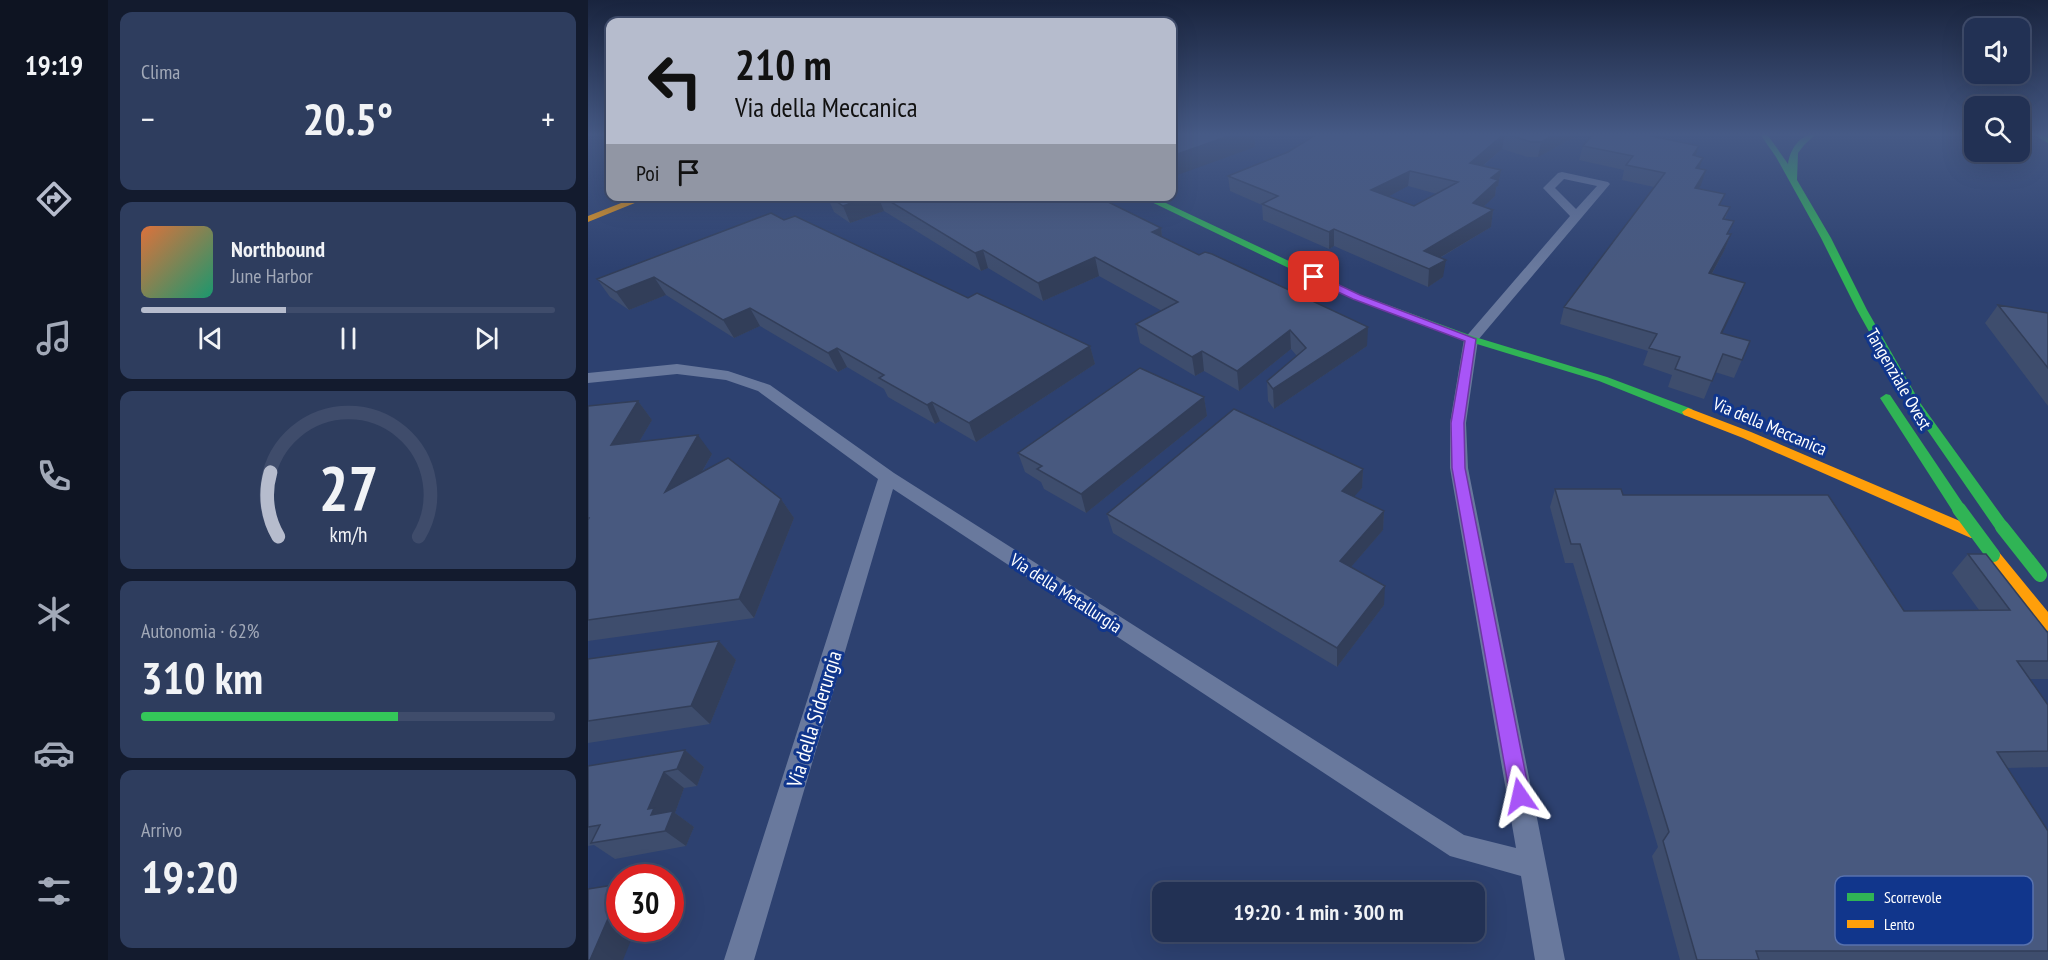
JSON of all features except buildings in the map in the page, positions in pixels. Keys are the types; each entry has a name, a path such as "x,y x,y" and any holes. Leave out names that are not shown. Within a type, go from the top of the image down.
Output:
{"main road":[{"path":"1776,179 1792,207"},
{"name":"Tangenziale Ovest","path":"1793,181 1916,405 2002,527 2045,575"},
{"path":"588,219 634,201"},
{"name":"Via della Meccanica","path":"1154,201 1357,297 1471,339 1603,379 1747,435 2045,575"},
{"name":"Tangenziale Ovest","path":"1880,387 1959,509 2048,624"}],"street":[{"path":"1550,960 1459,468 1458,423 1471,339 1576,216"},
{"name":"Via della Metallurgia","path":"588,378 677,369 728,376 764,388 888,477 1459,847 1533,866"},
{"name":"Via della Siderurgia","path":"740,960 888,477"}],"traffic: fast":[{"path":"1792,179 1826,238 1862,310 1916,405 2002,527"},
{"path":"1154,201 1357,297 1471,339 1603,379 1688,412"},
{"path":"1886,398 1959,509"},
{"path":"1959,509 1993,555"},
{"path":"2002,527 2040,575"}],"traffic: slow":[{"path":"588,219 635,201"},
{"path":"1688,412 1747,435 1976,534"},
{"path":"1993,555 2048,624"}],"route":[{"path":"1314,277 1417,321 1471,339 1458,423 1459,468 1520,796"}]}
